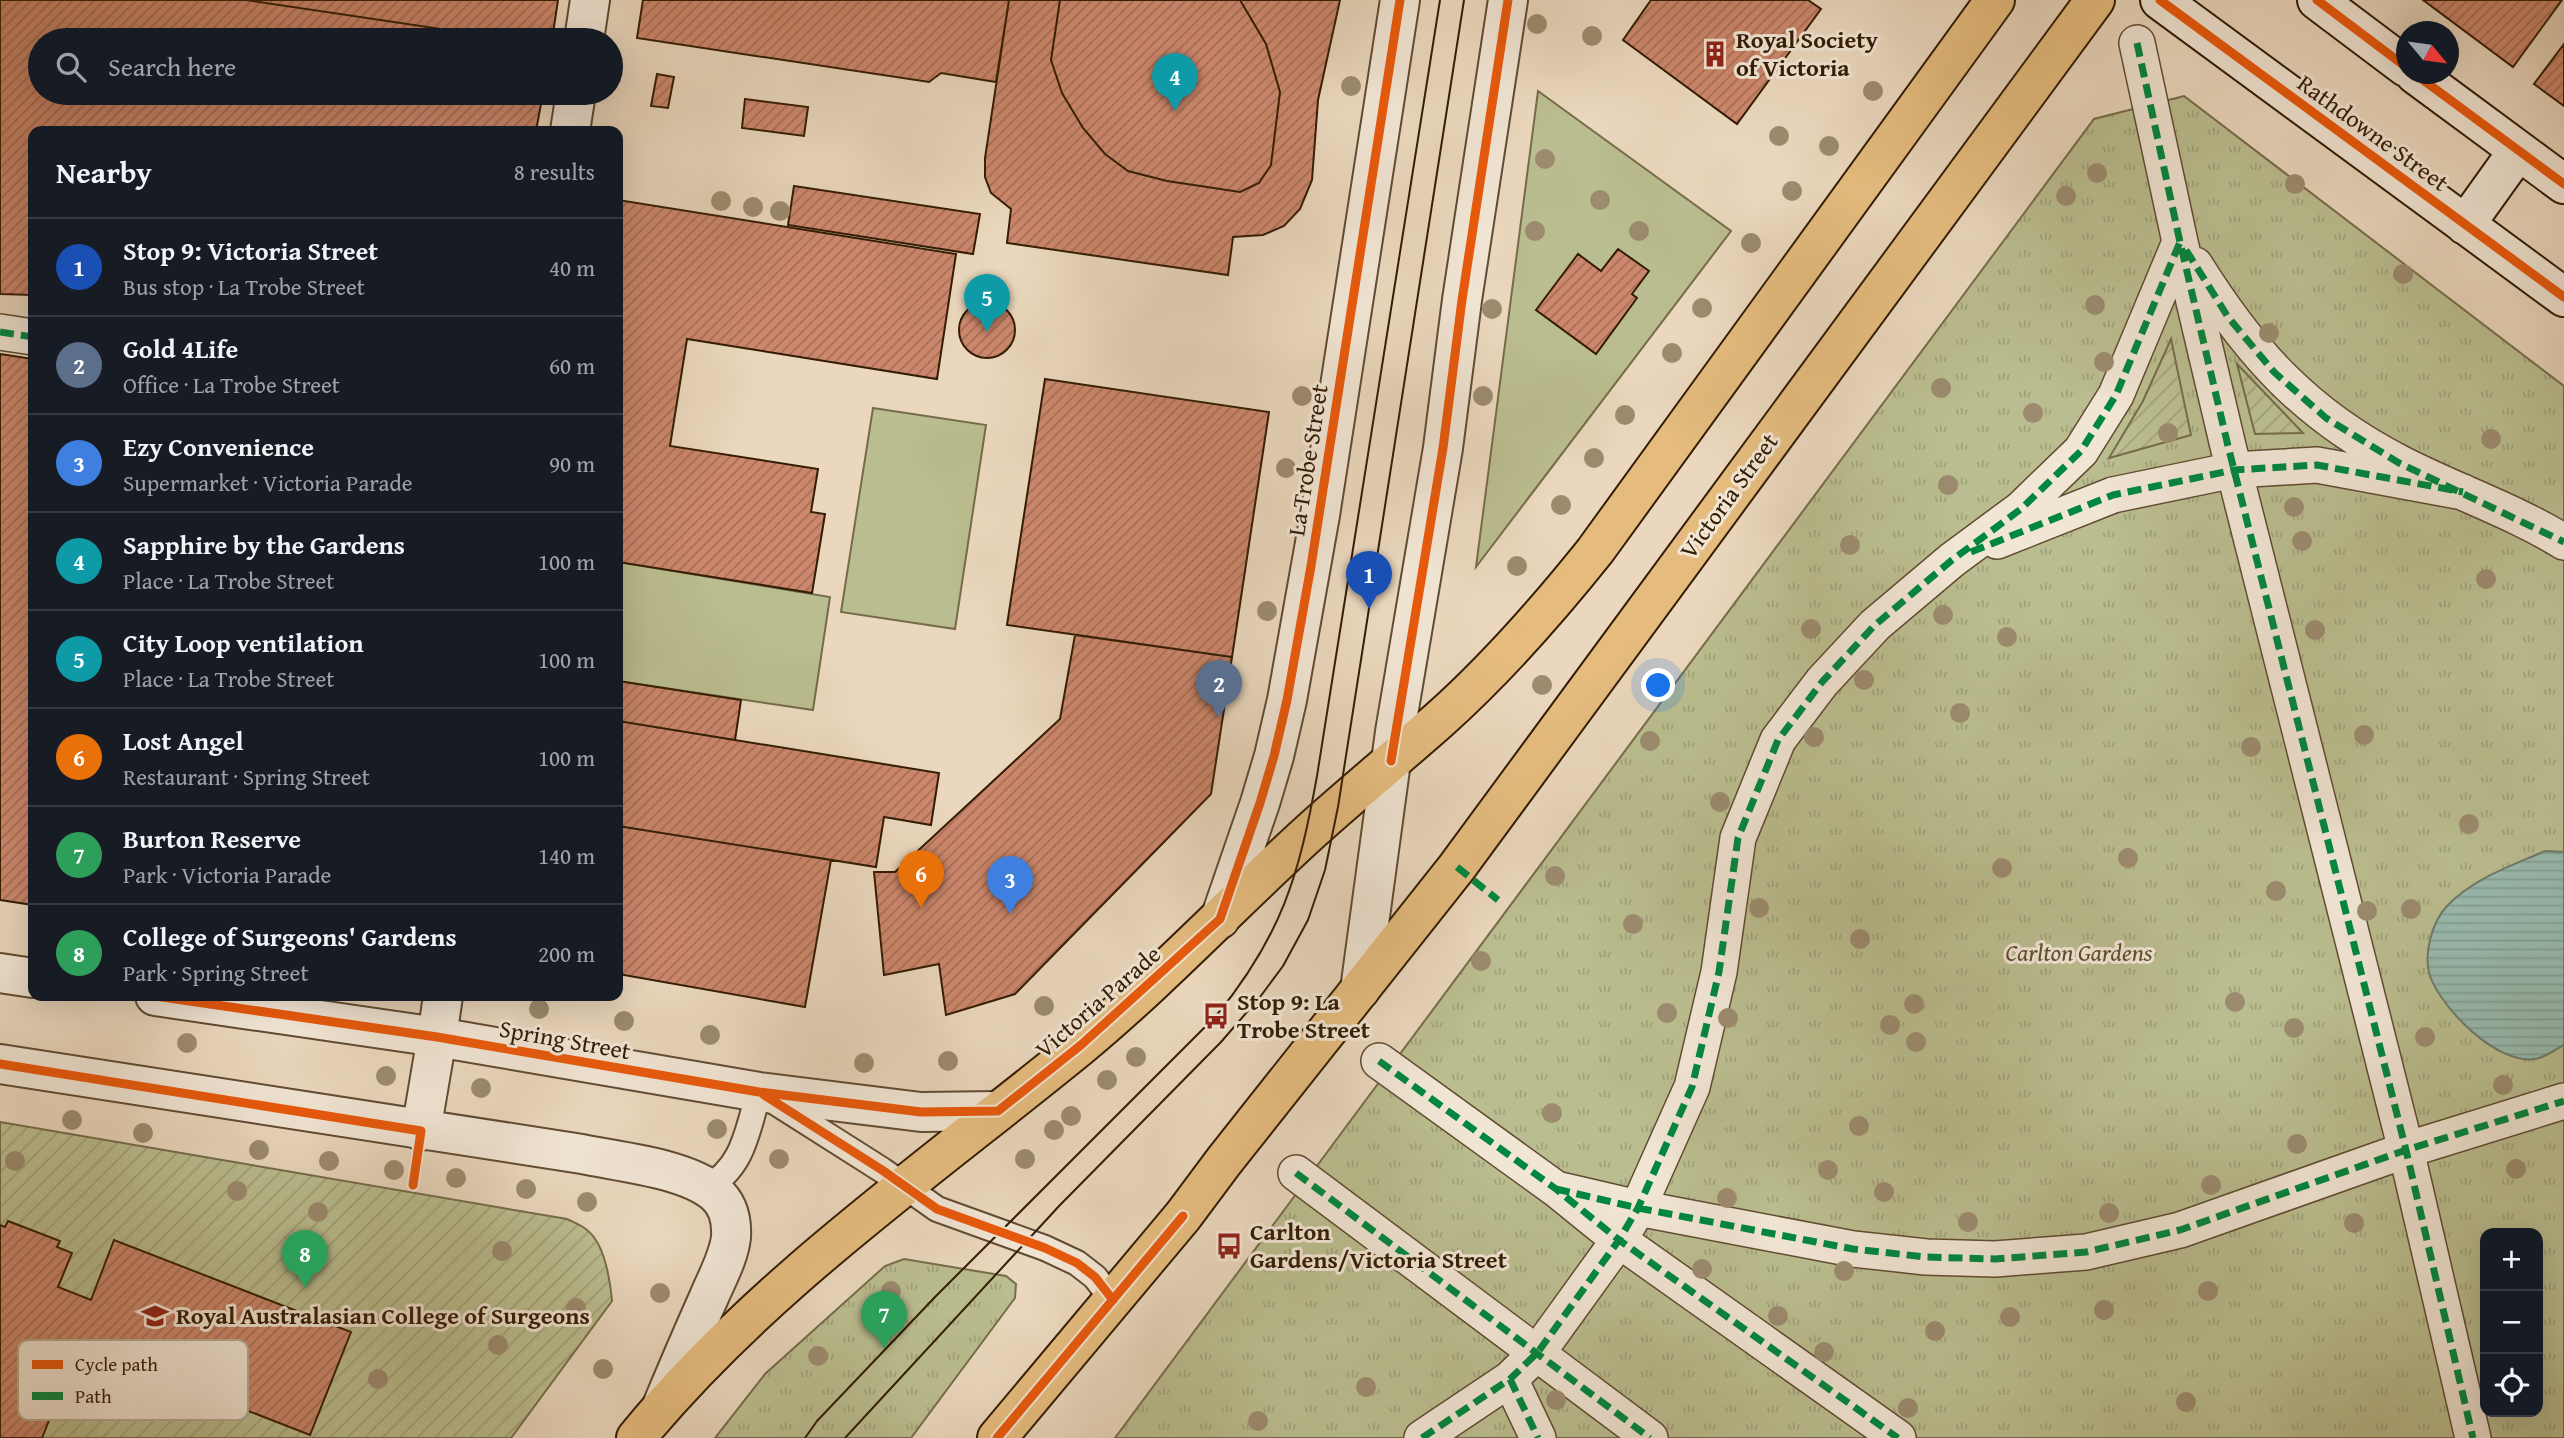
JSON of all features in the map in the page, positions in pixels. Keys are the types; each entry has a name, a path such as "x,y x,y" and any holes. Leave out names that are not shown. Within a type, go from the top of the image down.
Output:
{"main road":[{"path":"1391,761 1440,719 1513,648 1586,562 1995,0"},
{"name":"Victoria Street","path":"1360,990 1457,867 2095,0"},
{"name":"Victoria Parade","path":"636,1438 721,1345 799,1273 1081,1045 1220,919 1307,835 1391,761"},
{"path":"997,1438 1183,1216 1360,990"}],"street":[{"path":"586,28 590,0"},
{"name":"La Trobe Street","path":"1220,919 1260,803 1287,700 1316,541 1400,0"},
{"path":"1360,990 1391,761 1443,448 1462,300 1508,0"},
{"name":"Rathdowne Street","path":"2160,0 2564,297"},
{"path":"2318,0 2396,59"},
{"path":"2137,43 2180,242 2234,470 2406,1150 2473,1438"},
{"path":"2428,84 2564,184"},
{"path":"571,126 574,105"},
{"path":"2465,225 2518,151"},
{"path":"2180,242 2228,317 2274,372 2326,418 2399,463 2564,542"},
{"path":"1422,1438 1510,1379 1538,1353 1619,1240 1638,1208 1692,1087 1720,972 1738,838 1778,740 1822,682 1875,625 1952,560 2021,509 2081,451 2116,395 2180,242"},
{"path":"0,332 28,336"},
{"path":"1952,560 2113,495 2234,470 2317,466 2463,492"},
{"path":"0,973 28,977"},
{"name":"Spring Street","path":"190,1001 438,1037 759,1092 908,1111 998,1111"},
{"path":"421,1130 442,1001"},
{"path":"1379,1061 1556,1189 1619,1240 1898,1438"},
{"path":"0,1064 626,1163 686,1178 706,1188 726,1205 730,1217 731,1238 722,1266 661,1408"},
{"path":"1556,1189 1638,1208 1853,1250 1926,1257 1995,1259 2086,1252 2180,1230 2406,1150 2564,1101"},
{"path":"1296,1173 1650,1438"},
{"path":"1510,1379 1538,1438"}],"lane":[{"name":"Spring Street","path":"759,1092 882,1170 937,1209 1045,1248 1077,1263 1095,1277 1113,1300"},
{"path":"706,1188 727,1173 736,1162 759,1092"}],"green space":[{"path":"1538,91 1731,231 1476,567"},
{"name":"Carlton Gardens","path":"2184,96 2564,386 2564,1438 1115,1438 2094,119"},
{"path":"2171,339 2191,435 2109,458 2143,401"},
{"path":"2237,364 2303,433 2255,434"},
{"path":"873,408 986,425 955,629 841,612"},
{"path":"623,563 830,597 813,710 623,682"},
{"path":"0,1122 567,1219 593,1236 608,1273 612,1301 511,1438 0,1438"},
{"path":"904,1259 1006,1276 1016,1284 1015,1298 911,1438 715,1438 765,1374 885,1266"}],"water":[{"path":"2545,851 2564,852 2564,1045 2539,1058 2520,1059 2488,1044 2446,1004 2430,976 2428,948 2437,921 2458,896 2493,874"}],"building":[{"path":"0,0 246,0 434,28 28,28 28,105 541,105 537,126 28,126 28,295 0,294"},
{"path":"246,0 558,0 554,28 434,28"},
{"path":"643,0 1009,0 996,82 941,73 929,82 637,38"},
{"path":"1009,0 1340,0 1318,100 1312,180 1300,209 1284,226 1263,235 1233,237 1228,275 1007,243 1011,209 991,193 985,177 985,158"},
{"path":"1060,0 1240,0 1266,44 1280,92 1271,165 1259,183 1240,192 1167,181 1128,171 1105,154 1083,128 1062,93 1051,60"},
{"name":"Royal Society of Victoria","path":"1651,0 1808,0 1821,9 1737,124 1623,40"},
{"path":"2423,0 2562,0 2513,67 2459,27 2459,21 2451,21"},
{"path":"2564,44 2564,106 2534,84"},
{"path":"657,74 674,77 668,108 651,106"},
{"path":"745,99 808,107 804,136 742,128"},
{"path":"794,186 980,214 973,254 788,225"},
{"path":"623,201 956,254 937,379 687,339 670,446 818,469 811,512 825,514 812,593 623,563"},
{"path":"1618,249 1649,271 1632,294 1637,298 1596,354 1536,310 1578,254 1601,271"},
{"path":"987,302 1002,307 1010,315 1015,330 1010,345 1002,353 987,358 972,353 964,345 959,330 964,315 972,307"},
{"path":"0,354 28,358 28,904 0,900"},
{"path":"1045,379 1269,412 1232,657 1007,625"},
{"path":"1075,635 1232,657 1211,794 1015,994 946,1015 939,964 884,975 874,872 895,872 1060,719"},
{"path":"623,682 741,700 735,740 623,722"},
{"path":"623,722 939,773 931,825 884,817 876,867 623,827"},
{"path":"623,827 831,860 805,1007 623,975"},
{"name":"Royal Australasian College of Surgeons","path":"8,1221 60,1241 57,1247 72,1253 58,1287 91,1300 114,1240 351,1332 310,1435 248,1411 248,1340 18,1340 18,1420 49,1420 42,1438 0,1438 0,1225 5,1227"}],"tram line":[{"path":"805,1438 817,1421 936,1296 1216,1016 1239,987 1272,931 1295,875 1317,776 1440,0"},
{"path":"845,1438 1060,1205 1221,1042 1283,966 1308,920 1325,870 1338,807 1464,0"}],"marked path":[{"path":"2137,43 2228,446 2406,1150 2473,1438"},
{"path":"1422,1438 1510,1379 1538,1352 1619,1240 1638,1208 1692,1087 1719,972 1738,838 1778,740 1822,682 1875,625 1952,560 2021,509 2081,451 2116,395 2180,242"},
{"path":"2186,250 2228,317 2274,372 2326,418 2399,463 2564,542"},
{"path":"0,332 28,336"},
{"path":"1971,552 2113,495 2234,470 2317,465 2463,492"},
{"path":"1457,867 1498,900"},
{"path":"1379,1061 1556,1189 1619,1240 1898,1438"},
{"path":"1556,1189 1638,1208 1853,1249 1926,1257 1995,1259 2086,1252 2180,1230 2406,1150 2564,1101"},
{"path":"1296,1173 1650,1438"},
{"path":"1510,1379 1538,1438"}],"cycle path":[{"path":"189,1001 437,1037 759,1092 921,1112 998,1111 1081,1045 1220,919 1260,803 1287,700 1311,566 1400,0"},
{"path":"1391,761 1443,448 1462,300 1508,0"},
{"path":"2160,0 2564,297"},
{"path":"2317,0 2396,59"},
{"path":"2429,84 2564,184"},
{"path":"0,1064 421,1131 413,1185"},
{"path":"764,1095 882,1170 937,1209 1045,1248 1077,1263 1095,1277 1113,1300"},
{"path":"997,1438 1183,1216"}],"place":[{"name":"Royal Society of Victoria","path":"1715,54"},
{"name":"Sapphire by the Gardens","path":"1175,111"},
{"name":"City Loop ventilation","path":"987,332"},
{"name":"Stop 9: Victoria Street","path":"1369,609"},
{"name":"Gold 4Life","path":"1219,718"},
{"name":"Lost Angel","path":"921,908"},
{"name":"Ezy Convenience","path":"1010,914"},
{"name":"Stop 9: La Trobe Street","path":"1216,1016"},
{"name":"Carlton Gardens/Victoria Street","path":"1229,1246"},
{"name":"College of Surgeons' Gardens","path":"305,1288"},
{"name":"Royal Australasian College of Surgeons","path":"155,1316"},
{"name":"Burton Reserve","path":"884,1349"}]}
